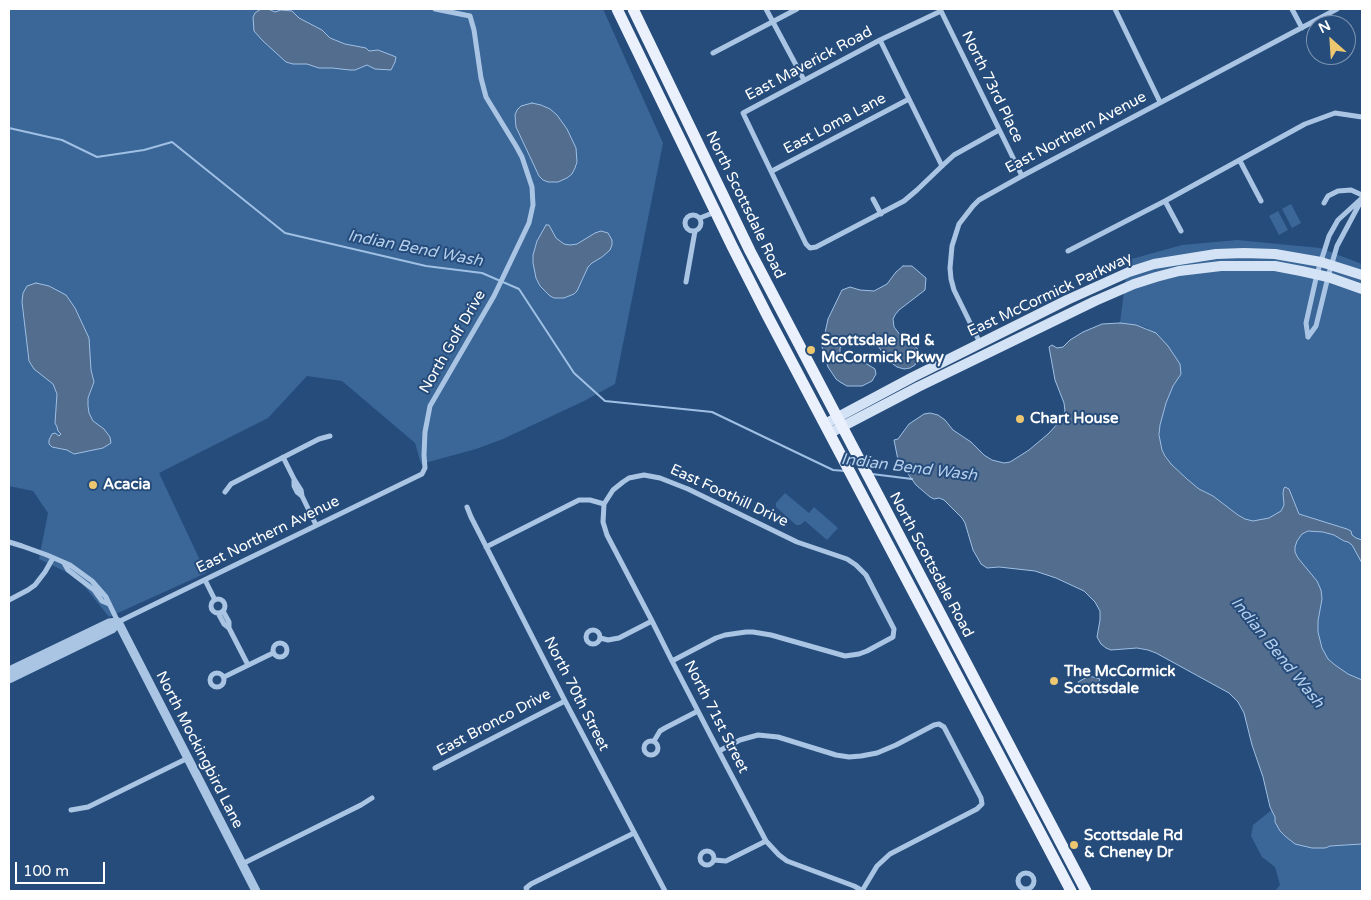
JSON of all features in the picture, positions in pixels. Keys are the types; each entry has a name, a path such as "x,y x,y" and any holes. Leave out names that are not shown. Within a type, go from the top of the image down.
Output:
{"main road":[{"name":"North Scottsdale Road","path":"617,9 767,315 1070,891"},
{"name":"North Scottsdale Road","path":"633,9 750,251 1086,891"},
{"path":"705,158 710,184 717,198 715,212 726,217 741,246 750,251"},
{"name":"East McCormick Parkway","path":"828,431 839,422 980,343 1084,292 1154,264 1216,254 1275,254 1326,264 1362,275"},
{"path":"1178,259 1179,271"},
{"name":"East McCormick Parkway","path":"839,422 1134,284 1179,271 1221,266 1275,266 1317,274 1362,289"}],"street":[{"path":"435,9 470,16 471,9"},
{"path":"766,9 804,80"},
{"path":"713,53 797,9"},
{"path":"1115,9 1160,102"},
{"path":"1292,9 1302,28"},
{"name":"East Northern Avenue","path":"986,354 963,309 951,279 950,268 952,246 959,224 979,200 1337,9"},
{"name":"East Maverick Road","path":"772,172 743,113 880,40 941,10"},
{"name":"North 73rd Place","path":"941,10 1022,176"},
{"name":"North Golf Drive","path":"425,468 425,432 430,406 494,296 529,223 533,205 532,187 522,157 486,97 470,16"},
{"path":"880,40 942,166"},
{"name":"East Loma Lane","path":"772,172 909,99"},
{"path":"1068,251 1240,161 1306,124 1335,112 1362,117"},
{"path":"772,172 806,244 810,248 816,247 881,214 911,196 942,166 960,152 999,130"},
{"path":"1240,161 1261,201"},
{"path":"1324,203 1328,196 1338,191 1351,190 1362,197"},
{"path":"1362,197 1337,246 1326,264 1317,274 1306,324 1308,337 1316,326 1328,277 1326,264 1329,236 1338,220 1362,197"},
{"path":"873,199 881,214"},
{"path":"1165,201 1181,231"},
{"path":"700,218 715,212"},
{"path":"695,231 688,229 685,224 686,219 693,215 700,218"},
{"path":"686,282 695,231 701,226 700,218"},
{"path":"225,492 231,484 319,439 330,436"},
{"path":"283,457 294,479 294,486 302,496 316,525"},
{"name":"East Northern Avenue","path":"118,622 417,477 422,474 425,468"},
{"name":"East Foothill Drive","path":"604,504 614,490 623,482 629,478 644,475 660,478 688,489 797,542 847,559 860,568 870,581 893,624 894,633 890,640 859,654 845,656 753,632 734,633 716,638 672,661"},
{"path":"486,547 579,500 590,500 604,504"},
{"name":"North 71st Street","path":"604,504 605,530 766,841 779,855 787,860 854,886 862,891"},
{"name":"North 70th Street","path":"467,507 565,701 665,891"},
{"path":"9,542 70,565 92,581 106,597 118,622"},
{"path":"9,600 35,585 53,558"},
{"path":"205,580 215,600"},
{"path":"220,599 224,602 225,606 221,612 214,612 211,608 211,603 220,599"},
{"path":"221,612 229,622 229,628 248,666"},
{"path":"600,638 608,640 618,638 652,620"},
{"path":"9,671 109,623 118,622"},
{"path":"9,679 112,629 118,622"},
{"name":"North Mockingbird Lane","path":"118,622 256,891"},
{"path":"224,677 273,653"},
{"name":"East Bronco Drive","path":"435,768 565,701"},
{"path":"654,741 660,731 698,711"},
{"path":"719,751 740,740 758,735 778,737 849,757 861,756 885,750 934,725 940,724 944,727 981,798 982,804 977,809 890,854 877,866 862,891"},
{"path":"71,810 88,807 188,758"},
{"path":"242,864 372,798"},
{"path":"526,890 531,884 634,833"},
{"path":"714,860 730,859 766,841"},
{"path":"1016,891 1021,887"}],"shaded area":[{"path":"9,9 603,9 663,143 615,384 584,401 503,439 476,449 421,464 415,443 342,381 307,376 268,418 159,473 206,573 109,617 77,577 39,559 48,513 33,491 9,486"},
{"path":"1291,204 1301,223 1292,228 1282,209"},
{"path":"1278,211 1288,230 1279,235 1269,216"},
{"path":"1237,240 1320,248 1362,264 1362,891 1275,891 1280,885 1275,867 1262,857 1251,836 1253,825 1332,761 1253,521 1244,519 1213,496 1199,489 1171,464 1162,450 1160,425 1173,386 1181,374 1180,364 1168,346 1147,328 1120,323 1128,260 1182,245"},
{"path":"785,493 809,513 814,507 838,528 827,540 805,521 800,525 796,525 776,507 776,503"}],"water":[{"path":"261,9 275,12 281,10 292,11 299,18 322,30 330,38 345,44 366,48 369,51 378,50 396,57 395,62 391,70 375,69 367,65 350,70 319,68 307,64 286,62 254,31 253,17"},
{"path":"532,103 550,109 557,115 567,129 576,148 577,162 572,174 558,182 548,182 539,176 516,127 515,115 517,110 521,106"},
{"path":"546,225 549,225 556,238 564,244 577,244 601,231 608,233 612,240 610,250 588,267 577,291 564,298 550,296 540,286 536,278 533,255 537,241"},
{"path":"903,266 912,266 926,278 925,290 899,310 893,319 894,327 901,336 918,349 919,356 915,365 904,369 897,367 869,339 858,336 851,337 840,348 842,360 846,362 851,361 854,356 875,369 876,374 872,381 862,386 847,386 836,379 828,367 822,347 828,319 842,290 850,287 874,291 887,284"},
{"path":"36,283 49,286 66,295 75,308 89,338 91,370 94,382 88,398 88,406 93,421 104,429 110,437 111,443 103,448 74,454 67,450 52,447 49,444 52,434 55,433 59,436 61,434 55,423 57,394 53,384 34,369 29,361 22,302 23,293 27,286"},
{"path":"1120,323 1136,325 1156,333 1168,346 1180,364 1181,374 1173,386 1166,403 1159,435 1165,456 1187,479 1238,515 1253,521 1269,518 1281,511 1284,505 1283,493 1285,487 1289,489 1299,514 1347,529 1356,538 1362,540 1362,563 1352,545 1334,535 1323,532 1308,531 1302,534 1297,541 1295,552 1317,581 1321,590 1322,599 1318,632 1322,648 1328,659 1335,665 1348,674 1362,680 1362,844 1312,848 1295,844 1285,836 1275,822 1275,817 1270,807 1244,713 1238,702 1229,693 1148,650 1137,648 1111,650 1106,648 1097,637 1100,611 1095,602 1084,591 1035,571 999,567 987,568 981,564 973,550 962,518 944,500 930,497 916,485 898,460 894,440 898,439 909,424 924,414 930,413 938,415 945,420 953,430 992,460 1004,463 1010,462 1029,450 1048,434 1062,419 1065,411 1064,403 1055,380 1049,347 1052,345 1057,348 1063,347 1083,332 1102,324"},
{"path":"1089,676 1100,679 1097,687 1090,684 1088,692 1082,690 1078,682"}],"waterway":[{"name":"Indian Bend Wash","path":"9,128 62,140 97,157 144,150 172,142 285,233 426,266 482,273 519,289 574,373 605,401 712,412 833,470 845,471"},
{"name":"Indian Bend Wash","path":"872,474 912,479"}],"place":[{"name":"Scottsdale Rd & McCormick Pkwy","path":"811,350"},
{"name":"Chart House","path":"1020,419"},
{"name":"Acacia","path":"93,485"},
{"name":"The McCormick Scottsdale","path":"1054,681"},
{"name":"Scottsdale Rd & Cheney Dr","path":"1074,845"}]}
